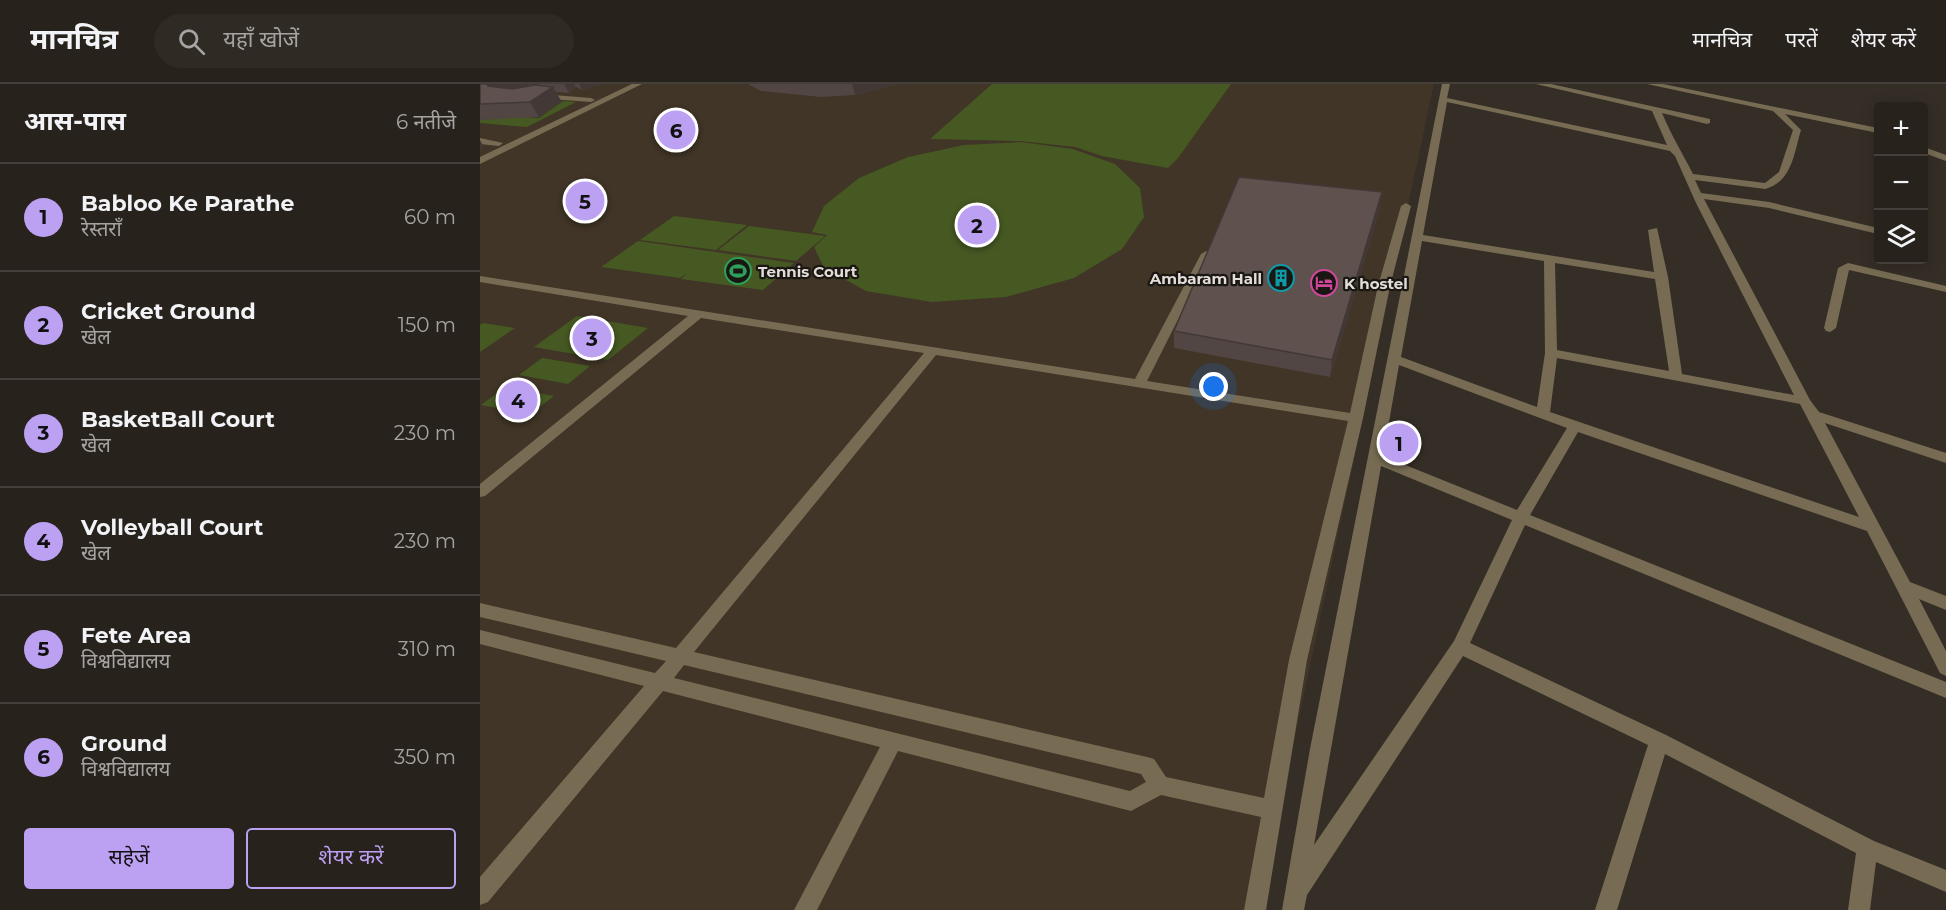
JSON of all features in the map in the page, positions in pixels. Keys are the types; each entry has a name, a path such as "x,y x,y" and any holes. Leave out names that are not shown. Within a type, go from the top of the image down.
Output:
{"street":[{"path":"480,152 622,84"},
{"path":"480,161 638,84"},
{"path":"1540,84 1707,120"},
{"path":"1651,84 1874,129"},
{"path":"1294,901 1444,92 1672,149 1679,155 1804,401 1814,415 1946,668"},
{"path":"532,98 543,95 591,100"},
{"path":"1690,177 1765,186 1776,182 1783,172 1797,130 1791,122 1772,109"},
{"path":"1656,110 1672,149"},
{"path":"480,141 499,143"},
{"path":"1928,152 1946,158"},
{"path":"1698,195 1769,205 1874,230"},
{"path":"1255,910 1298,660 1356,418 1383,286 1406,206"},
{"path":"1653,230 1676,375"},
{"path":"1417,237 1662,277"},
{"path":"1139,384 1206,254"},
{"path":"1543,414 1551,353 1549,259"},
{"path":"1830,328 1844,268 1848,266 1946,289"},
{"path":"480,279 1356,418"},
{"path":"480,492 699,313"},
{"path":"480,894 934,350"},
{"path":"1551,353 1804,401"},
{"path":"1394,358 1575,426 1872,527"},
{"path":"1814,415 1946,458"},
{"path":"1294,901 1460,646 1522,515 1575,426"},
{"path":"1375,458 1522,515 1946,690"},
{"path":"1905,587 1946,603"},
{"path":"480,610 1147,766 1160,785"},
{"path":"480,637 1131,801 1160,785 1272,810"},
{"path":"1460,646 1659,741 1867,848 1946,881"},
{"path":"805,910 893,741"},
{"path":"1606,910 1659,741"},
{"path":"1859,910 1867,848"}],"shaded area":[{"path":"480,84 1434,84 1258,910 480,910"}],"green space":[{"path":"992,84 1231,84 1178,158 1168,168 1102,156 1075,147 1020,141 930,139"},
{"path":"563,101 576,102 527,127 480,123 480,120 490,119 497,115 539,118"},
{"path":"1021,142 1073,149 1115,164 1140,188 1144,217 1122,249 1074,278 1006,297 932,302 866,291 824,268 814,247 827,235 812,232 824,206 859,178 908,157 964,145"},
{"name":"Tennis Court","path":"674,216 747,225 716,250 640,240"},
{"name":"Tennis Court","path":"749,226 825,236 796,261 718,250"},
{"path":"638,241 794,263 763,290 681,279 687,273 680,278 601,267"},
{"path":"577,316 648,328 608,360 534,347"},
{"path":"483,323 515,328 480,352 480,325"},
{"path":"542,358 590,366 568,384 519,375"},
{"path":"505,387 554,396 531,414 481,405"}],"building":[{"path":"480,84 512,89 535,85 553,87 530,102 480,104"},
{"name":"Ambaram Hall","path":"1239,177 1382,192 1332,360 1174,331"}],"place":[{"name":"Ground","path":"676,130"},
{"name":"Fete Area","path":"585,201"},
{"name":"Cricket Ground","path":"977,225"},
{"name":"Tennis Court","path":"738,271"},
{"name":"Ambaram Hall","path":"1281,278"},
{"name":"K hostel","path":"1324,283"},
{"name":"BasketBall Court","path":"592,338"},
{"name":"Volleyball Court","path":"518,400"},
{"name":"Babloo Ke Parathe","path":"1399,443"}]}
